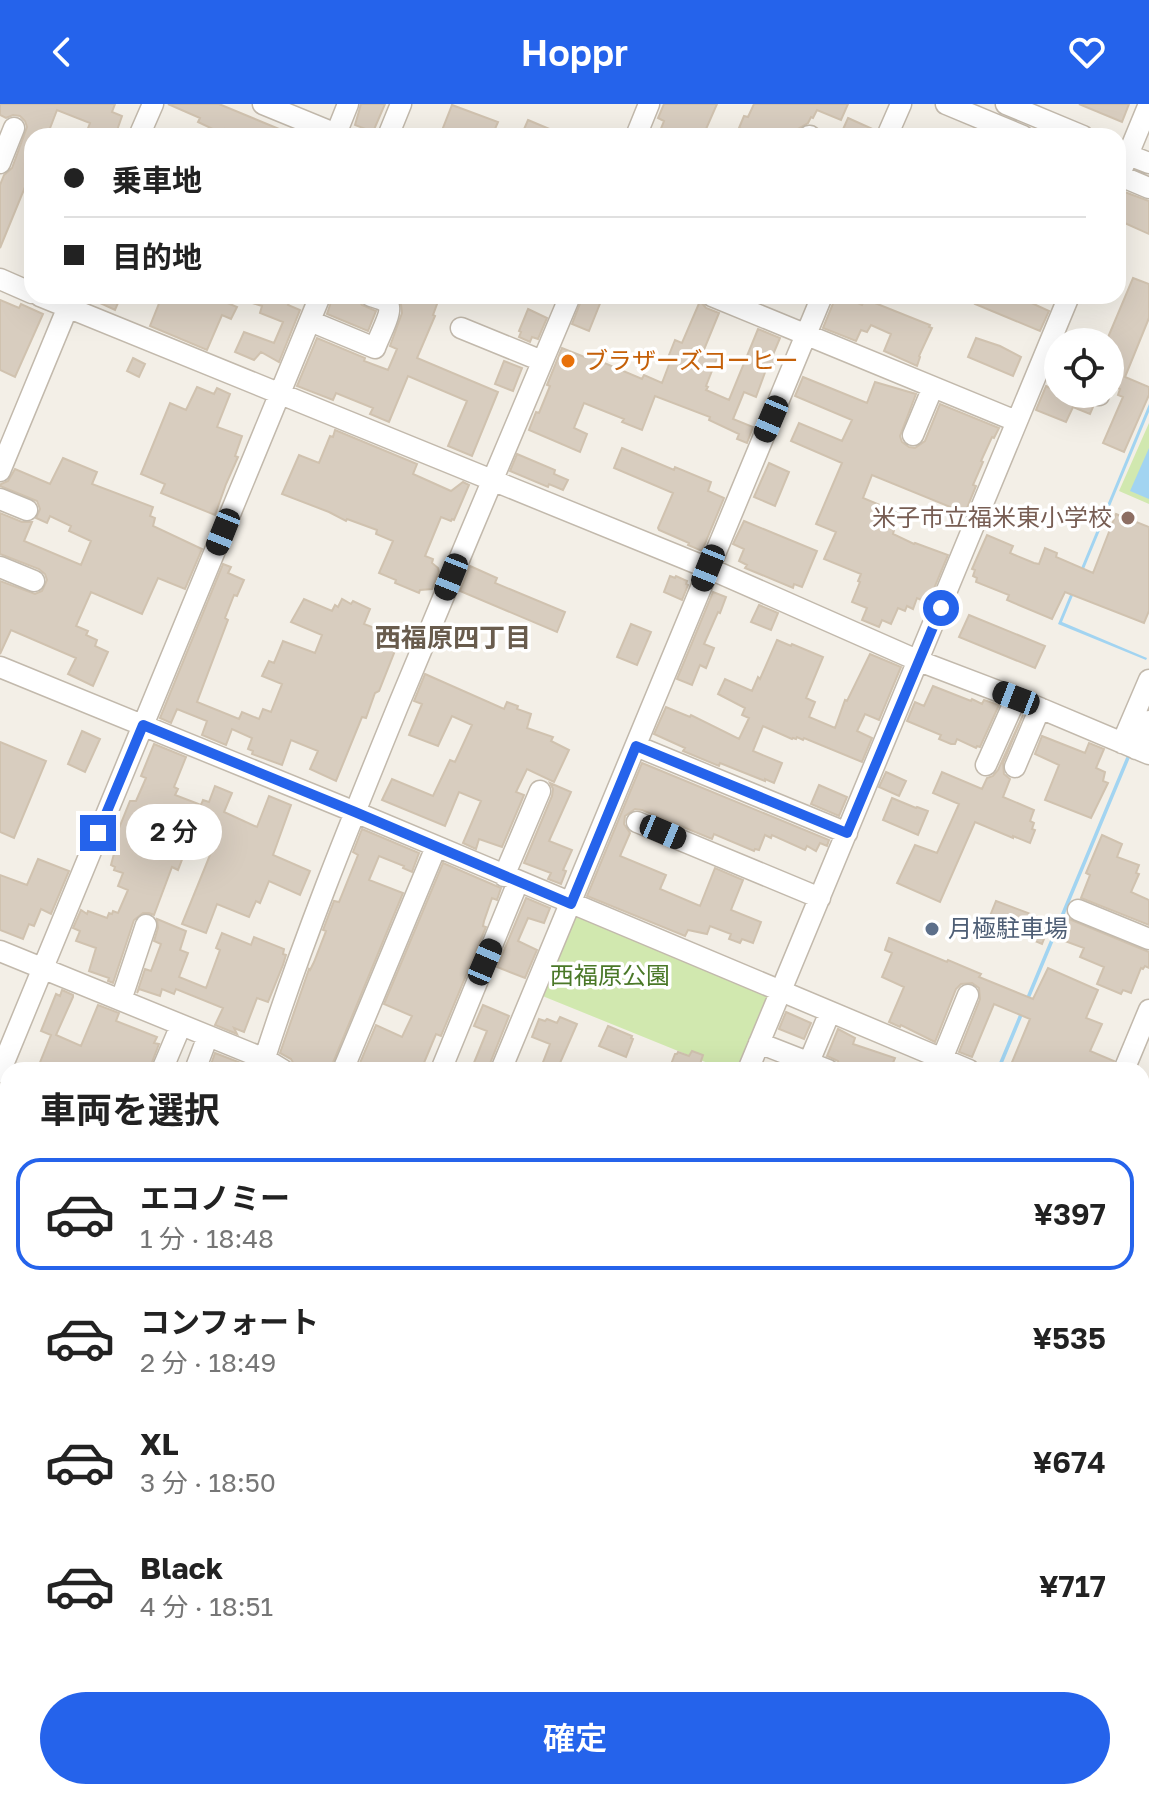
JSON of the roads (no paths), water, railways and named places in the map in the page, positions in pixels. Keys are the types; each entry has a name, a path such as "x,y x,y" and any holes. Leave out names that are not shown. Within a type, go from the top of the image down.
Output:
{"street":[{"path":"142,128 153,104"},
{"path":"263,104 322,128"},
{"path":"341,128 348,104"},
{"path":"391,128 401,104"},
{"path":"639,128 649,104"},
{"path":"890,128 901,104"},
{"path":"946,104 1004,128"},
{"path":"1006,104 1064,128"},
{"path":"1126,155 1149,104"},
{"path":"0,163 14,128"},
{"path":"1126,167 1149,163"},
{"path":"1126,172 1149,188"},
{"path":"0,279 24,290"},
{"path":"0,471 69,304"},
{"path":"75,304 280,393 708,568 919,661 1135,749"},
{"path":"4,1062 317,304"},
{"path":"310,321 375,348 387,317 387,304"},
{"path":"264,1062 355,812 567,304"},
{"path":"731,304 1016,421"},
{"path":"507,1062 566,902 636,746 819,304"},
{"path":"1060,328 1067,304"},
{"path":"461,328 542,361"},
{"path":"751,1062 785,998 820,898 1016,421 1044,380"},
{"path":"913,435 933,387"},
{"path":"0,499 27,510"},
{"path":"0,567 34,581"},
{"path":"0,667 355,812 828,1017 949,1062"},
{"path":"1135,749 1149,680"},
{"path":"986,765 1016,698"},
{"path":"1015,767 1040,708"},
{"path":"1135,749 1149,721"},
{"path":"636,746 847,833"},
{"path":"444,1062 540,791"},
{"path":"637,822 820,898"},
{"path":"346,1062 436,847"},
{"path":"566,902 579,856"},
{"path":"1078,910 1149,939"},
{"path":"121,1000 146,925"},
{"path":"0,951 208,1036 259,1062"},
{"path":"942,1059 968,995"},
{"path":"1127,1062 1149,1010"},
{"path":"819,1062 828,1017"},
{"path":"165,1062 181,1025"},
{"path":"198,1062 208,1036"},
{"path":"759,1043 808,1062"}],"water":[{"path":"1149,404 1149,412 1062,622 1146,660 1058,624"},
{"path":"1149,448 1149,499 1130,491"},
{"path":"1128,753 1131,755 1003,1062 999,1062"}],"place":[{"name":"ブラザーズコーヒー","path":"568,361"},
{"name":"米子市立福米東小学校","path":"1128,518"},
{"name":"月極駐車場","path":"932,929"}],"district":[{"name":"西福原四丁目","path":"453,638"}],"park label":[{"name":"西福原公園","path":"610,976"}]}
